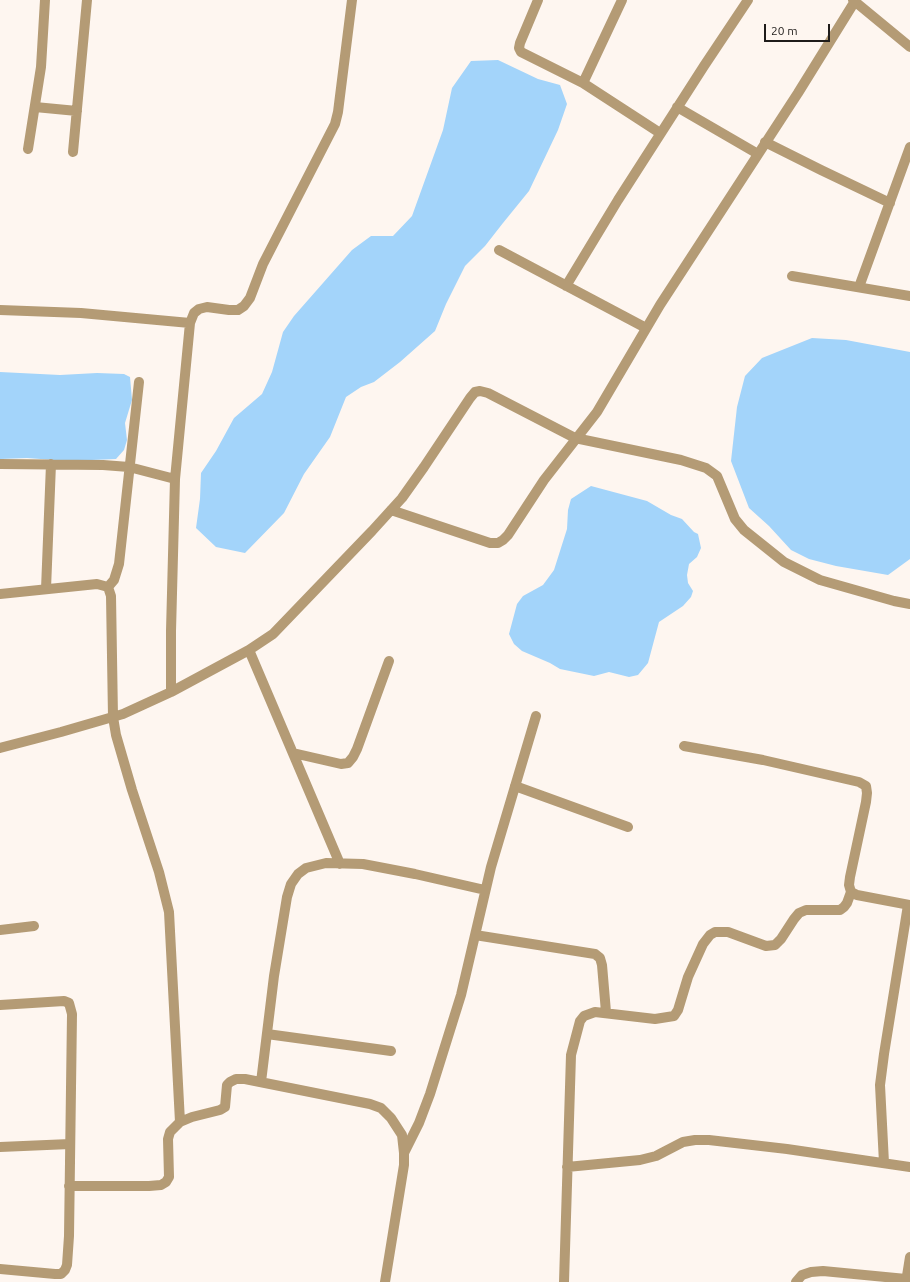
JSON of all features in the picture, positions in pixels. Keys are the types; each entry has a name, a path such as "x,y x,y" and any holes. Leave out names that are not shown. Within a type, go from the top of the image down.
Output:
{"street":[{"path":"28,149 42,56 44,0"},
{"path":"73,152 87,0"},
{"path":"171,692 175,479 190,323 194,313 199,309 207,307 238,310 244,306 250,298 263,264 335,124 338,112 352,0"},
{"path":"538,0 519,48 526,55 570,75 660,133"},
{"path":"583,83 622,0"},
{"path":"566,286 660,133 748,0"},
{"path":"390,510 481,541 498,543 503,540 508,535 544,480 597,412 646,328 798,93 854,1 910,47"},
{"path":"35,107 77,111"},
{"path":"677,107 758,154"},
{"path":"765,142 890,203"},
{"path":"859,287 910,147"},
{"path":"499,250 646,328"},
{"path":"792,276 910,296"},
{"path":"0,310 81,313 190,323"},
{"path":"108,587 114,580 119,564 139,382"},
{"path":"0,748 124,714 171,692 249,650 273,634 402,498 470,398 475,392 480,391 488,393 576,438 681,460 706,468 717,476 735,519 744,530 784,562 820,580 910,604"},
{"path":"0,464 103,465 129,467 175,479"},
{"path":"46,589 51,464"},
{"path":"0,594 97,584 108,587"},
{"path":"108,587 111,596 112,609 113,717 116,735 132,790 160,872 169,912 180,1122"},
{"path":"249,650 340,864"},
{"path":"293,753 342,764 348,763 357,749 389,661"},
{"path":"404,1153 419,1123 430,1094 461,995 491,866 536,716"},
{"path":"564,1282 570,1069 574,1039 580,1021 584,1016 596,1012 655,1019 674,1016 678,1010 688,977 703,944 710,935 715,932 728,932 766,946 775,946 799,913 806,910 840,910 847,903 851,892 849,885 850,877 866,802 866,786 854,780 763,760 684,746"},
{"path":"515,786 628,827"},
{"path":"261,1082 275,968 287,897 291,884 298,874 306,868 326,864 363,864 416,874 485,890"},
{"path":"851,892 857,895 909,905 880,1086 884,1163"},
{"path":"0,930 34,926"},
{"path":"475,935 596,954 600,958 602,965 606,1012"},
{"path":"0,1005 64,1001 68,1003 72,1014 70,1186 67,1265 61,1274 0,1269"},
{"path":"267,1034 391,1051"},
{"path":"70,1186 150,1186 161,1185 166,1182 169,1177 168,1139 170,1132 180,1122 192,1117 220,1110 225,1107 226,1092 230,1082 236,1080 245,1079 370,1104 381,1108 391,1118 402,1135 404,1153 404,1165 385,1282"},
{"path":"567,1167 640,1160 656,1156 683,1142 695,1140 709,1140 787,1149 910,1167"},
{"path":"0,1147 70,1144"},
{"path":"796,1282 802,1275 811,1272 823,1271 906,1281 910,1257"}],"water":[{"path":"498,60 538,79 560,85 567,104 558,130 529,191 485,246 465,266 446,304 435,331 400,362 374,382 361,387 346,397 330,437 304,474 284,513 245,553 216,547 196,528 200,499 201,473 216,451 234,418 262,394 272,372 283,332 294,316 352,250 371,236 393,236 412,216 443,130 452,88 471,61"},
{"path":"812,338 846,340 910,352 910,559 888,575 836,566 809,559 791,550 769,526 749,508 731,461 737,407 745,376 762,358"},
{"path":"0,372 60,375 97,373 124,374 130,377 132,400 125,423 127,440 124,450 116,459 68,461 27,458 0,459"},
{"path":"591,486 647,501 671,515 682,519 694,532 698,534 701,548 697,557 689,564 687,575 688,583 693,591 691,597 683,606 659,622 648,663 638,675 629,677 609,672 594,676 560,669 522,651 514,644 509,634 517,604 523,596 543,585 554,570 567,529 568,510 571,499"}]}
